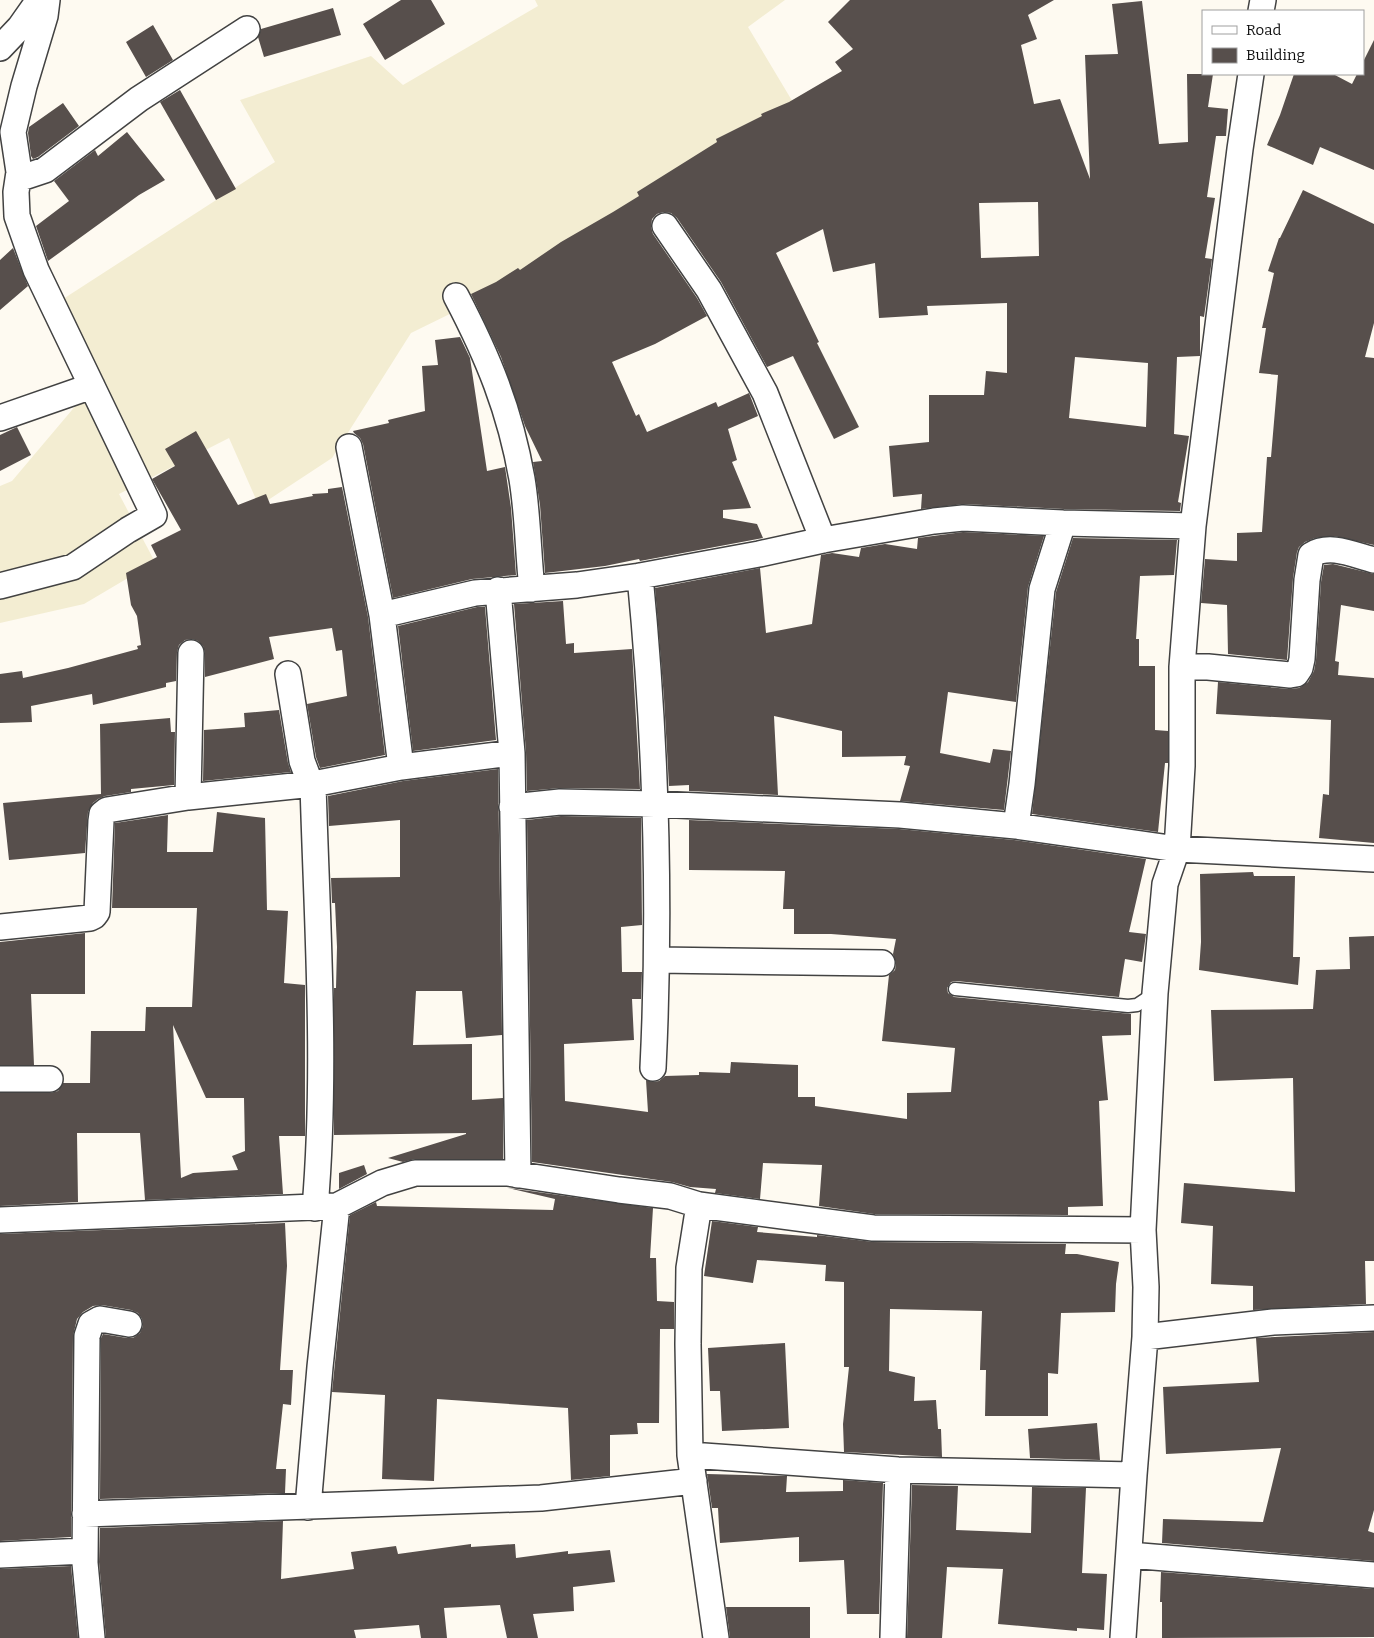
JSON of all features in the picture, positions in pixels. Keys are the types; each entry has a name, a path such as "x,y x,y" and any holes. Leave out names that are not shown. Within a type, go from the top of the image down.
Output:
{"street":[{"path":"0,48 20,27 40,0"},
{"path":"0,586 73,567 154,515 36,270 17,216 19,172 13,132 24,86 45,16 46,0"},
{"path":"18,179 45,170 139,99 247,29"},
{"path":"1123,1638 1145,1337 1146,1288 1143,1230 1155,993 1165,884 1177,849 1182,766 1182,667 1193,526 1251,75"},
{"path":"665,226 709,290 765,393 823,540"},
{"path":"456,296 489,362 508,417 522,481 532,589"},
{"path":"0,418 92,386"},
{"path":"349,446 382,615 401,767"},
{"path":"382,615 457,597 498,590 577,585 640,576 823,540 934,521 963,518 1063,523 1193,526"},
{"path":"1016,826 1042,589 1063,523"},
{"path":"1182,667 1296,674 1302,659 1307,580 1312,555 1320,550 1329,549 1374,560"},
{"path":"640,576 651,691 655,804 657,960 653,1068"},
{"path":"498,590 512,753 518,1175"},
{"path":"188,797 191,653"},
{"path":"288,674 302,761 308,777 314,784 322,1070 319,1158 326,1207 320,1368 308,1507"},
{"path":"0,927 90,918 94,916 97,912 102,814 107,810 188,797 314,784 401,767 512,753"},
{"path":"512,807 560,802 655,804 900,815 1016,826 1177,849 1374,859"},
{"path":"657,960 882,963"},
{"path":"0,1079 50,1079"},
{"path":"0,1220 326,1207 382,1183 415,1172 507,1173 670,1196 698,1205 873,1228 1143,1230"},
{"path":"698,1205 690,1268 688,1344 690,1455 716,1638"},
{"path":"1145,1337 1273,1322 1374,1318"},
{"path":"92,1638 85,1563 87,1336 91,1324 100,1319 129,1324"},
{"path":"690,1455 898,1470 1134,1475"},
{"path":"893,1638 898,1470"},
{"path":"85,1514 541,1498 694,1482"},
{"path":"0,1554 85,1551"},
{"path":"1129,1555 1374,1575"}],"lane":[{"path":"954,989 1128,1006 1137,1005 1155,993"}],"shaded area":[{"path":"535,0 785,0 748,27 800,114 619,231 411,333 332,458 259,506 229,438 119,494 155,562 84,604 0,623 0,486 12,481 88,391 60,301 275,162 240,100 371,56 403,85 538,6"}],"building":[{"path":"401,0 431,0 445,24 385,60 363,24"},
{"path":"850,0 1054,0 1028,15 1037,39 1021,45 1034,104 1060,99 1090,179 1085,55 1118,54 1112,4 1142,1 1159,144 1188,142 1187,74 1213,75 1208,107 1228,109 1226,136 1216,136 1207,197 1215,198 1205,258 1212,259 1204,317 1200,316 1200,356 1177,357 1174,434 1189,436 1178,502 1181,503 1180,511 1064,509 964,504 921,509 922,494 893,497 889,446 929,442 929,395 984,395 986,371 1007,373 1007,303 927,306 928,315 879,318 875,263 833,272 823,229 776,253 819,342 817,343 859,427 834,439 793,356 767,367 721,282 677,218 671,213 663,212 657,214 652,219 651,227 653,234 697,298 707,316 655,344 612,362 636,416 639,414 647,432 716,402 718,407 749,393 758,416 728,429 737,460 732,462 751,508 723,510 723,518 757,524 763,538 640,561 639,559 605,566 545,573 540,505 533,462 542,461 525,426 501,357 471,294 496,282 518,268 520,270 561,242 639,196 637,192 717,142 716,139 762,116 761,114 789,102 842,71 835,62 853,49 828,22","holes":["1038,202 1039,256 981,258 979,203","1075,357 1148,363 1146,427 1069,418"]},
{"path":"333,8 341,35 264,57 258,37 261,29"},
{"path":"153,25 173,60 146,77 126,42"},
{"path":"1374,40 1374,170 1320,147 1313,165 1267,145 1294,75 1335,75 1352,84 1356,75 1364,75 1364,60"},
{"path":"180,90 236,189 216,200 160,102"},
{"path":"63,103 79,126 33,159 28,133 29,127"},
{"path":"127,132 165,180 139,195 48,261 36,226 69,201 54,181 95,150 98,156"},
{"path":"1303,190 1374,224 1374,323 1365,357 1374,358 1374,545 1334,536 1315,538 1299,547 1293,578 1287,660 1228,654 1227,605 1201,603 1205,559 1237,561 1237,533 1262,532 1267,457 1271,457 1278,375 1259,373 1266,328 1262,328 1274,273 1268,271 1279,238"},
{"path":"13,248 28,286 0,310 0,260"},
{"path":"460,337 470,358 487,471 505,467 511,508 516,575 472,579 393,598 363,444 353,431 389,423 388,420 425,411 422,366 438,365 435,340"},
{"path":"17,427 31,455 0,471 0,435"},
{"path":"196,431 238,505 266,494 270,504 313,496 312,494 328,493 328,489 342,487 368,617 385,755 320,768 316,757 307,704 347,696 342,650 336,651 332,628 269,637 274,659 205,677 205,653 203,646 198,641 192,639 185,640 179,645 177,652 176,681 166,683 166,687 93,705 92,694 31,706 32,722 0,723 0,674 22,671 23,678 138,649 137,646 141,645 137,616 131,605 126,573 157,557 151,545 181,530 152,479 175,466 165,449"},
{"path":"963,532 1044,536 1028,587 1016,702 948,692 940,753 990,763 993,749 1011,751 1004,810 900,801 910,766 904,765 906,756 842,757 842,731 774,716 778,795 689,791 689,785 669,786 655,588 760,568 766,633 812,624 821,555 832,553 859,557 861,548 885,544 917,549 918,538"},
{"path":"1073,538 1177,540 1174,575 1140,576 1136,639 1139,639 1139,666 1155,666 1155,730 1168,731 1168,763 1165,763 1158,832 1032,814 1056,592"},
{"path":"1333,564 1374,574 1374,611 1341,605 1335,661 1339,662 1338,675 1374,678 1374,843 1319,838 1323,794 1329,795 1331,720 1216,714 1218,682 1289,689 1299,688 1308,682 1314,671 1316,660 1321,582 1324,565"},
{"path":"563,601 566,644 574,643 574,653 632,649 640,789 560,788 527,791 526,752 514,604"},
{"path":"477,607 485,607 496,740 413,751 398,626"},
{"path":"279,710 291,772 203,781 204,730 245,727 244,713"},
{"path":"170,718 171,732 175,732 174,785 131,789 131,792 98,799 93,803 88,812 85,853 9,860 3,803 101,794 100,724"},
{"path":"498,769 502,1035 466,1038 462,991 416,991 413,1045 472,1044 472,1100 503,1098 503,1159 415,1159 403,1162 388,1158 466,1133 334,1135 334,988 336,988 337,947 335,903 332,903 331,878 400,877 400,820 329,826 328,796 403,781"},
{"path":"217,812 265,818 267,910 288,911 284,983 305,985 305,1136 279,1136 283,1194 145,1200 140,1133 77,1133 78,1202 0,1206 0,1093 50,1093 58,1091 63,1083 90,1083 91,1031 145,1031 146,1007 192,1007 197,908 112,908 115,823 168,815 167,852 213,852","holes":["173,1025 206,1098 244,1098 245,1151 232,1156 238,1170 193,1173 181,1178"]},
{"path":"561,816 641,818 642,925 621,927 622,972 642,972 641,999 632,999 634,1040 564,1044 565,1101 648,1112 646,1080 653,1082 659,1081 665,1076 699,1075 699,1072 730,1073 731,1062 798,1065 798,1097 815,1097 815,1106 907,1119 907,1093 951,1092 955,1048 882,1041 889,975 895,970 896,964 893,954 896,939 831,934 794,934 794,909 783,909 785,871 689,870 689,820 899,829 1014,840 1146,859 1129,932 1146,934 1142,962 1125,959 1119,997 956,981 951,982 947,988 948,993 954,997 1131,1014 1131,1035 1102,1036 1108,1100 1099,1101 1103,1206 1068,1207 1068,1215 874,1214 819,1206 822,1165 763,1163 760,1199 715,1193 716,1189 690,1187 672,1182 532,1162 527,820"},
{"path":"1253,872 1254,876 1295,876 1293,957 1300,957 1298,985 1199,970 1201,942 1200,874"},
{"path":"85,933 85,994 31,994 34,1065 0,1065 0,942"},
{"path":"1374,936 1374,1261 1365,1261 1366,1304 1253,1310 1253,1286 1211,1284 1213,1226 1181,1223 1184,1183 1295,1192 1293,1078 1214,1081 1211,1010 1313,1009 1316,970 1350,969 1349,937"},
{"path":"364,1165 367,1174 339,1189 339,1173"},
{"path":"508,1188 653,1208 650,1258 656,1258 657,1301 674,1302 674,1329 660,1329 659,1423 637,1423 638,1434 610,1435 610,1476 571,1480 568,1408 437,1399 434,1481 382,1479 385,1395 332,1392 350,1215 376,1202 377,1206 553,1210 555,1199"},
{"path":"712,1221 758,1227 757,1232 817,1237 817,1235 873,1242 1066,1244 1065,1254 1077,1254 1119,1262 1115,1312 1061,1313 1058,1374 1048,1373 1048,1416 985,1416 986,1370 980,1370 982,1311 890,1309 889,1371 915,1377 914,1401 936,1400 938,1429 941,1429 942,1457 844,1452 843,1424 849,1367 844,1367 844,1282 825,1281 826,1265 757,1260 753,1283 704,1276"},
{"path":"285,1223 287,1266 280,1370 293,1370 291,1405 283,1404 276,1469 286,1469 285,1493 100,1499 101,1338 103,1334 133,1338 140,1333 143,1326 142,1319 138,1313 131,1310 102,1305 93,1306 83,1312 77,1319 73,1336 71,1537 0,1541 0,1234"},
{"path":"1374,1332 1374,1510 1368,1531 1374,1533 1374,1561 1162,1543 1163,1519 1263,1522 1281,1448 1166,1454 1163,1387 1259,1382 1256,1338"},
{"path":"785,1343 789,1428 722,1431 720,1391 710,1391 708,1348"},
{"path":"1097,1423 1100,1460 1030,1458 1028,1429"},
{"path":"707,1474 787,1476 786,1492 843,1491 843,1480 883,1483 879,1614 847,1614 844,1560 799,1562 799,1537 720,1543 718,1508 712,1508"},
{"path":"912,1485 958,1486 956,1530 1031,1533 1032,1487 1086,1488 1082,1573 1107,1574 1104,1630 1077,1628 1077,1631 998,1624 1003,1569 947,1567 942,1638 907,1638"},
{"path":"283,1521 281,1579 354,1569 351,1552 396,1546 398,1554 471,1544 471,1547 515,1544 516,1558 568,1551 568,1554 610,1550 615,1582 573,1587 574,1611 533,1614 538,1638 507,1638 500,1605 444,1608 447,1638 421,1638 419,1625 354,1630 356,1638 106,1638 99,1562 100,1528"},
{"path":"71,1566 78,1638 0,1638 0,1569"},
{"path":"1161,1572 1374,1589 1374,1637 1162,1638"},
{"path":"726,1607 810,1607 810,1638 730,1638"}]}
